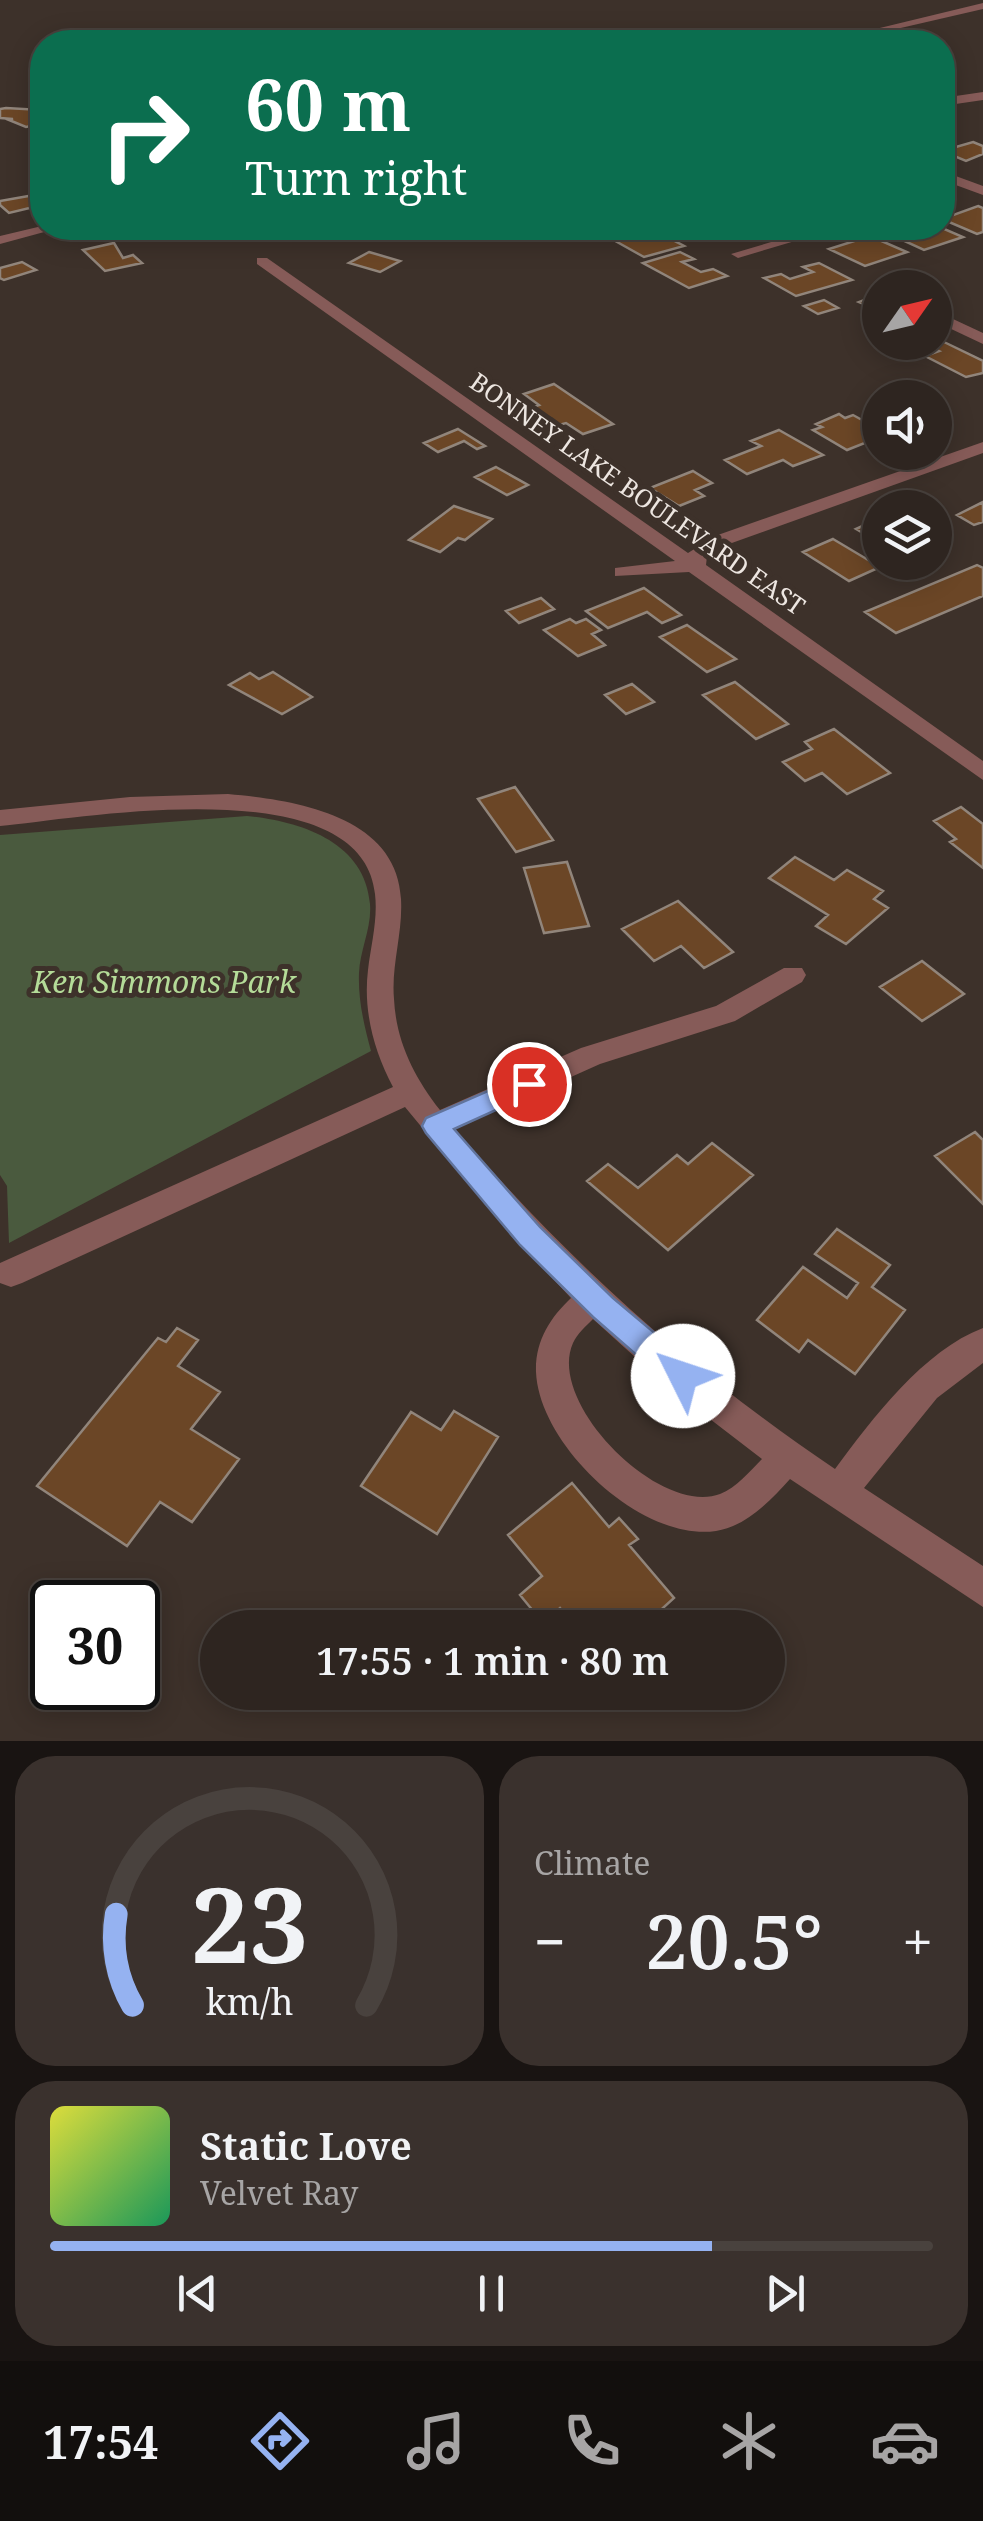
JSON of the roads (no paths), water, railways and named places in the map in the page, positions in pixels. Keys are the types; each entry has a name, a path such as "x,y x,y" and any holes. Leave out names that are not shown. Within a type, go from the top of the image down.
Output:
{"street":[{"path":"879,30 983,6"},
{"path":"942,15 970,22"},
{"path":"955,100 983,96"},
{"path":"955,180 983,191"},
{"path":"0,240 30,233"},
{"path":"738,254 789,240"},
{"name":"BONNEY LAKE BOULEVARD EAST","path":"262,261 983,772"},
{"path":"953,324 983,338"},
{"path":"622,572 696,565 696,556 710,546 983,447"},
{"path":"0,818 186,804 257,803 313,816 347,832 375,856 384,875 388,938 380,970 381,999 392,1058 435,1126 530,1236 592,1298 710,1399 983,1588"},
{"path":"435,1126 591,1056 725,1014 793,975"},
{"path":"11,1273 411,1092"},
{"path":"592,1298 567,1324 554,1348 556,1391 584,1443 621,1481 674,1513 718,1514 750,1493 789,1456"},
{"path":"840,1491 878,1439 925,1387 983,1343"}],"park label":[{"name":"Ken Simmons Park","path":"164,981"}]}
